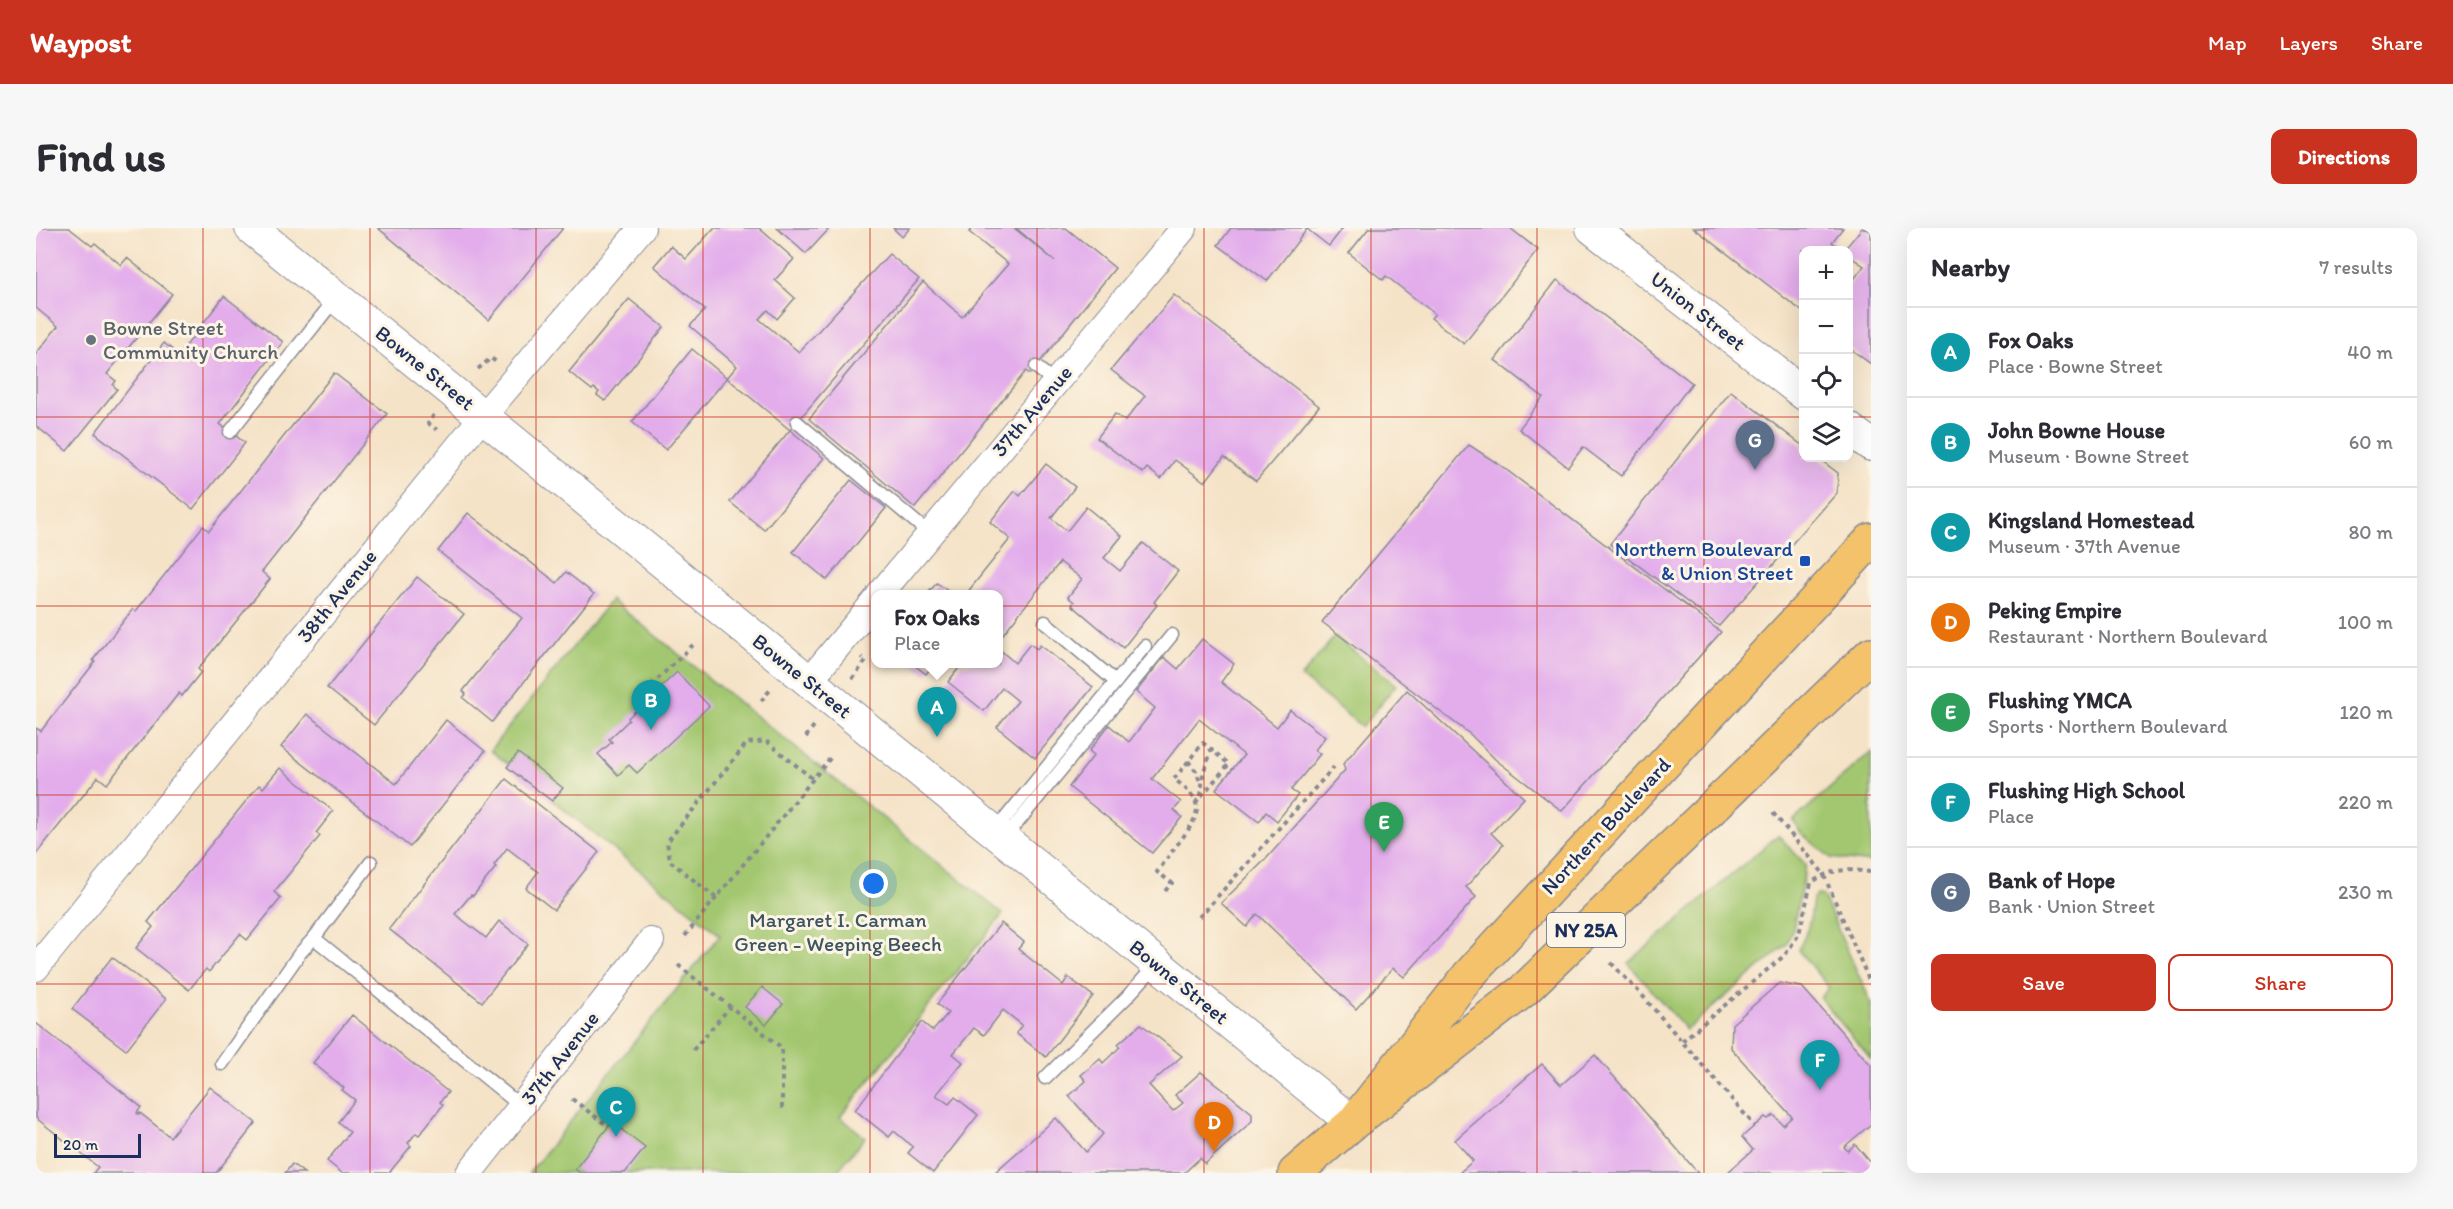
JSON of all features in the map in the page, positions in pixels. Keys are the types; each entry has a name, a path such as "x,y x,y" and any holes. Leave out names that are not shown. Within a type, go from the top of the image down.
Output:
{"main road":[{"name":"Northern Boulevard","path":"1353,1123 1469,975 1871,540"},
{"name":"Northern Boulevard","path":"1295,1173 1353,1123 1523,991 1871,654"}],"street":[{"name":"Bowne Street","path":"251,228 1353,1123"},
{"name":"38th Avenue","path":"36,968 484,415 642,228"},
{"name":"37th Avenue","path":"883,590 930,534 1046,375 1184,228"},
{"name":"Union Street","path":"1592,228 1799,391"},
{"path":"1853,432 1871,445"},
{"path":"809,681 871,606"},
{"name":"37th Avenue","path":"469,1173 651,941"}],"lane":[{"path":"230,432 336,297"},
{"path":"797,422 930,534"},
{"path":"1045,622 1116,682"},
{"path":"999,836 1172,634"},
{"path":"999,836 1145,646"},
{"path":"222,1064 300,953 314,938 371,862"},
{"path":"314,938 522,1107"},
{"path":"1045,1078 1157,964"}],"path":[{"path":"435,414 428,423 438,431"},
{"path":"650,698 644,692 693,645"},
{"path":"761,701 776,684"},
{"path":"806,737 819,719"},
{"path":"716,898 670,861 667,842 725,770 747,743 765,741 813,778"},
{"path":"1166,891 1172,883 1157,872 1196,819 1198,810 1196,802 1186,788 1174,779 1203,743 1229,764 1196,802"},
{"path":"1200,797 1203,773 1212,750"},
{"path":"685,936 831,757"},
{"path":"1188,761 1202,784"},
{"path":"1199,917 1334,767"},
{"path":"1773,813 1823,873 1871,985"},
{"path":"1682,1041 1785,955 1799,934 1811,883 1823,873 1849,870 1871,872"},
{"path":"1611,963 1755,1126"},
{"path":"678,964 782,1048 782,1113"},
{"path":"693,1050 730,1007"},
{"path":"572,1099 609,1127"}],"green space":[{"name":"Margaret I. Carman Green - Weeping Beech","path":"611,600 1003,914 840,1117 865,1137 836,1173 529,1173 720,935 490,750"},
{"path":"1335,636 1396,685 1362,727 1301,677"},
{"path":"1871,752 1871,863 1831,858 1801,833 1793,821"},
{"path":"1778,835 1806,865 1793,929 1786,945 1686,1030 1628,963"},
{"path":"1817,895 1823,896 1871,1003 1871,1059 1820,998 1829,988 1798,950 1808,925 1813,898"}],"building":[{"name":"Bowne Street Community Church","path":"36,228 69,228 92,246 95,243 121,265 127,258 172,294 107,374 116,381 113,385 117,389 67,451 36,426 36,354 58,326 36,308"},
{"path":"378,228 563,228 489,320"},
{"path":"714,228 759,228 794,259 775,280 795,298 777,319 768,310 759,319 799,352 889,254 919,279 790,430 727,378 737,366 690,326 705,310 654,266 671,246 686,259"},
{"path":"777,228 830,228 806,254"},
{"path":"893,228 910,228 902,237"},
{"path":"973,228 1014,228 1055,261 1016,228 1066,228 1115,268 1036,367 1030,374 1026,371 915,508 809,419 923,282 962,317 1008,264 969,232"},
{"path":"1231,228 1343,228 1329,246 1307,229 1267,281 1218,245"},
{"path":"1369,228 1510,228 1538,250 1464,344 1431,318 1435,314 1386,276 1383,280 1349,253"},
{"path":"1694,228 1843,228 1832,242 1838,246 1799,246 1799,309"},
{"path":"1862,228 1871,231 1871,364 1853,351 1853,280 1864,266 1853,259 1853,246 1847,246"},
{"path":"1557,280 1692,383 1621,476 1583,447 1568,467 1519,429 1543,397 1495,360"},
{"path":"1174,295 1319,406 1256,481 1224,457 1205,482 1175,460 1161,479 1147,468 1143,473 1097,438 1115,414 1125,421 1145,396 1111,370"},
{"path":"224,296 283,342 220,424 245,443 193,509 95,433 164,343 179,355"},
{"path":"629,299 664,327 605,401 597,395 599,392 594,388 592,390 569,372"},
{"path":"692,349 727,378 666,450 632,422"},
{"path":"334,373 387,414 262,572 270,579 198,669 201,672 182,696 179,693 107,784 98,777 36,854 36,728 41,731 133,609 136,611 203,526 209,531"},
{"path":"1731,391 1799,443 1799,462 1823,462 1838,473 1837,493 1719,626 1610,544"},
{"path":"790,430 824,458 764,530 730,502"},
{"path":"1469,445 1500,465 1721,632 1562,811 1496,760 1471,735 1322,622"},
{"path":"1046,464 1075,487 1051,518 1067,531 1086,507 1122,536 1104,558 1120,571 1143,543 1178,571 1154,602 1157,605 1123,648 1072,605 1074,602 1068,597 1082,579 1060,562 1003,634 1003,590 969,590 1010,539 990,522 1015,491 1020,496"},
{"path":"851,480 886,508 827,580 793,552"},
{"path":"468,513 557,583 566,572 594,594 492,722 463,698 466,694 463,691 522,618 438,551"},
{"path":"417,577 464,614 374,725 327,688"},
{"path":"937,583 947,590 931,590"},
{"path":"1202,639 1234,664 1221,682 1277,727 1290,710 1325,737 1315,750 1320,754 1291,790 1298,795 1277,821 1266,812 1259,822 1216,789 1244,755 1199,719 1152,779 1181,802 1174,810 1182,817 1152,853 1069,787 1094,755 1089,751 1109,725 1129,742 1155,708 1136,692 1164,657 1178,669"},
{"path":"1030,644 1037,649 1040,645 1093,687 1035,758 997,727 1018,701 1002,688 984,711 948,682 959,668 1003,668 1003,652 1015,663"},
{"path":"918,668 931,668 926,674"},
{"path":"677,672 709,706 637,773 629,765 618,775 598,754 612,742 609,739 629,720 628,718"},
{"path":"1407,690 1524,798 1491,833 1503,845 1466,887 1476,897 1404,977 1393,968 1356,1009 1257,914 1247,927 1221,903 1266,859 1345,770 1343,764"},
{"path":"307,714 396,784 446,720 485,751 410,847 281,747"},
{"path":"518,753 563,788 552,801 507,767"},
{"path":"280,768 333,811 316,833 320,836 274,892 281,898 247,940 240,934 209,972 206,969 189,990 136,948 153,927 148,922 259,785 263,788"},
{"path":"506,779 599,852 554,910 526,888 538,872 507,848 494,865 496,867 455,914 486,938 499,921 528,944 482,1002 389,929"},
{"path":"1001,923 1024,942 1018,949 1063,985 1068,977 1093,996 1046,1057 1016,1033 1022,1025 1003,1010 984,1035 974,1028 953,1054 963,1062 936,1095 949,1104 955,1097 978,1115 933,1173 908,1153 913,1147 894,1131 889,1137 855,1110 922,1022 933,1031 948,1013 937,1004"},
{"path":"112,957 166,999 126,1050 72,1009"},
{"path":"1779,983 1802,987 1871,1065 1871,1124 1844,1147 1848,1151 1855,1144 1871,1163 1871,1173 1727,1173 1753,1150 1742,1137 1765,1117 1768,1119 1774,1115 1783,1125 1792,1117 1731,1048 1732,1024"},
{"path":"762,987 783,1004 766,1025 745,1007"},
{"path":"352,1015 448,1092 440,1102 443,1105 419,1135 416,1133 408,1143 411,1146 389,1173 342,1173 327,1161 350,1132 338,1122 355,1100 313,1063"},
{"path":"36,1023 141,1107 137,1113 170,1137 210,1087 256,1123 216,1173 93,1173 98,1167 36,1118"},
{"path":"1141,1024 1182,1056 1149,1085 1173,1111 1183,1103 1175,1095 1201,1072 1252,1113 1252,1121 1205,1164 1200,1158 1184,1173 994,1173 1056,1118 1086,1152 1094,1144 1103,1134 1069,1096 1086,1081 1081,1075 1100,1059 1103,1063 1120,1047 1118,1044"},
{"path":"1595,1055 1698,1173 1459,1173 1473,1161 1455,1140 1542,1064 1561,1085"},
{"path":"612,1122 645,1148 625,1173 580,1173 575,1169"},
{"path":"292,1164 304,1173 285,1173"}],"place":[{"name":"Bowne Street Community Church","path":"91,340"},
{"name":"Bank of Hope","path":"1755,470"},
{"name":"Northern Boulevard & Union Street","path":"1805,561"},
{"name":"John Bowne House","path":"651,730"},
{"name":"Fox Oaks","path":"937,737"},
{"name":"Flushing YMCA","path":"1384,852"},
{"name":"Flushing High School","path":"1820,1090"},
{"name":"Kingsland Homestead","path":"616,1137"},
{"name":"Peking Empire","path":"1214,1152"}]}
